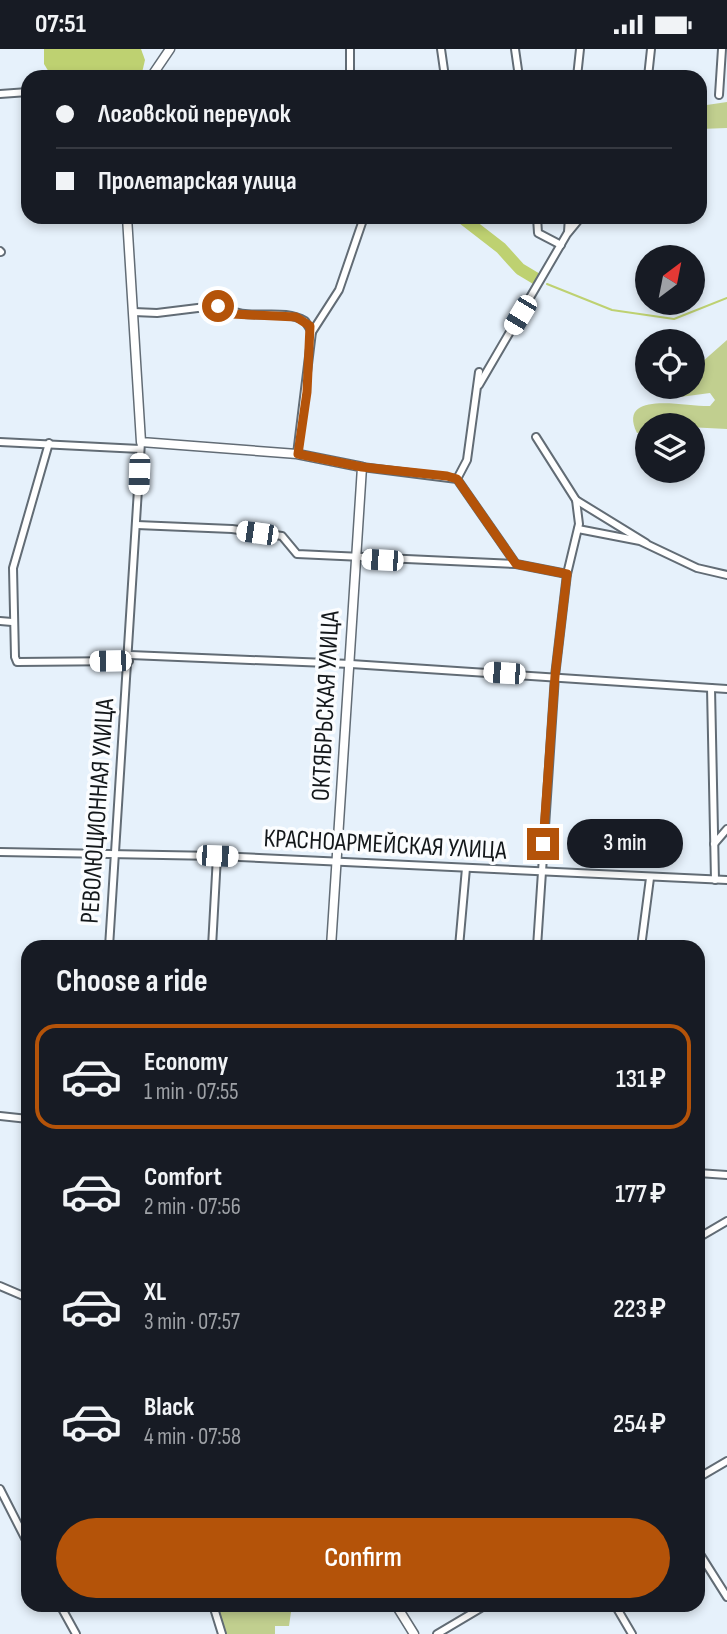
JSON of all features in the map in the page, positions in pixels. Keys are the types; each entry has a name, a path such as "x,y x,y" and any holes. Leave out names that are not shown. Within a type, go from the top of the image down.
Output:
{"main road":[{"path":"156,70 170,49"},
{"name":"РЕВОЛЮЦИОННАЯ УЛИЦА","path":"128,224 140,445"},
{"path":"140,445 298,454 362,467"},
{"name":"ОКТЯБРЬСКАЯ УЛИЦА","path":"332,940 362,467"},
{"path":"400,1612 414,1634"}],"street":[{"path":"350,49 350,70"},
{"path":"442,49 444,70"},
{"path":"516,49 518,70"},
{"path":"578,70 580,49"},
{"path":"649,70 651,49"},
{"path":"719,95 722,49"},
{"path":"0,94 21,92"},
{"path":"298,454 312,333 339,290 362,224"},
{"path":"537,224 538,233 561,245"},
{"path":"568,234 569,224"},
{"path":"479,385 576,224"},
{"path":"134,312 157,313 222,305 232,314 296,317 308,323 312,333"},
{"path":"457,479 467,460 479,372"},
{"path":"536,437 576,500 646,543 697,568 727,575"},
{"path":"0,442 140,445"},
{"path":"48,443 16,549 12,622 17,662 130,658 351,664 727,689"},
{"name":"РЕВОЛЮЦИОННАЯ УЛИЦА","path":"109,940 130,658 140,445"},
{"path":"362,467 457,479 516,564"},
{"path":"537,940 555,676 567,574 578,529 576,500"},
{"path":"137,525 232,529 282,536 296,554 356,559 516,564 567,574"},
{"path":"578,529 646,543"},
{"path":"0,621 12,622"},
{"path":"711,688 715,880"},
{"path":"714,844 727,829"},
{"name":"КРАСНОАРМЕЙСКАЯ УЛИЦА","path":"0,852 217,856 727,880"},
{"path":"212,940 217,856"},
{"path":"460,940 466,868"},
{"path":"643,940 650,878"},
{"path":"0,1116 21,1118"},
{"path":"705,1173 727,1175"},
{"path":"705,1234 727,1221"},
{"path":"0,1286 21,1295"},
{"path":"705,1474 727,1461"},
{"path":"0,1489 21,1530"},
{"path":"705,1562 727,1597"},
{"path":"65,1612 76,1634"},
{"path":"215,1612 222,1634"},
{"path":"437,1634 474,1612"},
{"path":"619,1612 632,1634"}],"shaded area":[{"path":"44,49 141,49 145,60 143,70 48,70 44,64"},
{"path":"727,102 727,128 707,129 707,105"},
{"path":"727,340 727,429 705,428 705,413 635,413 645,405 657,403 710,406 715,400 710,393 705,394 705,359"},
{"path":"218,1612 291,1612 289,1626 275,1626 275,1634 225,1634"}],"waterway":[{"path":"470,224 501,248 520,269 535,278"},
{"path":"547,284 612,310 674,319 727,298"}],"route":[{"path":"218,306 222,305 232,314 272,314 302,318 310,326 312,333 307,392 298,454 362,467 457,479 516,564 567,574 555,676 543,844"}]}
